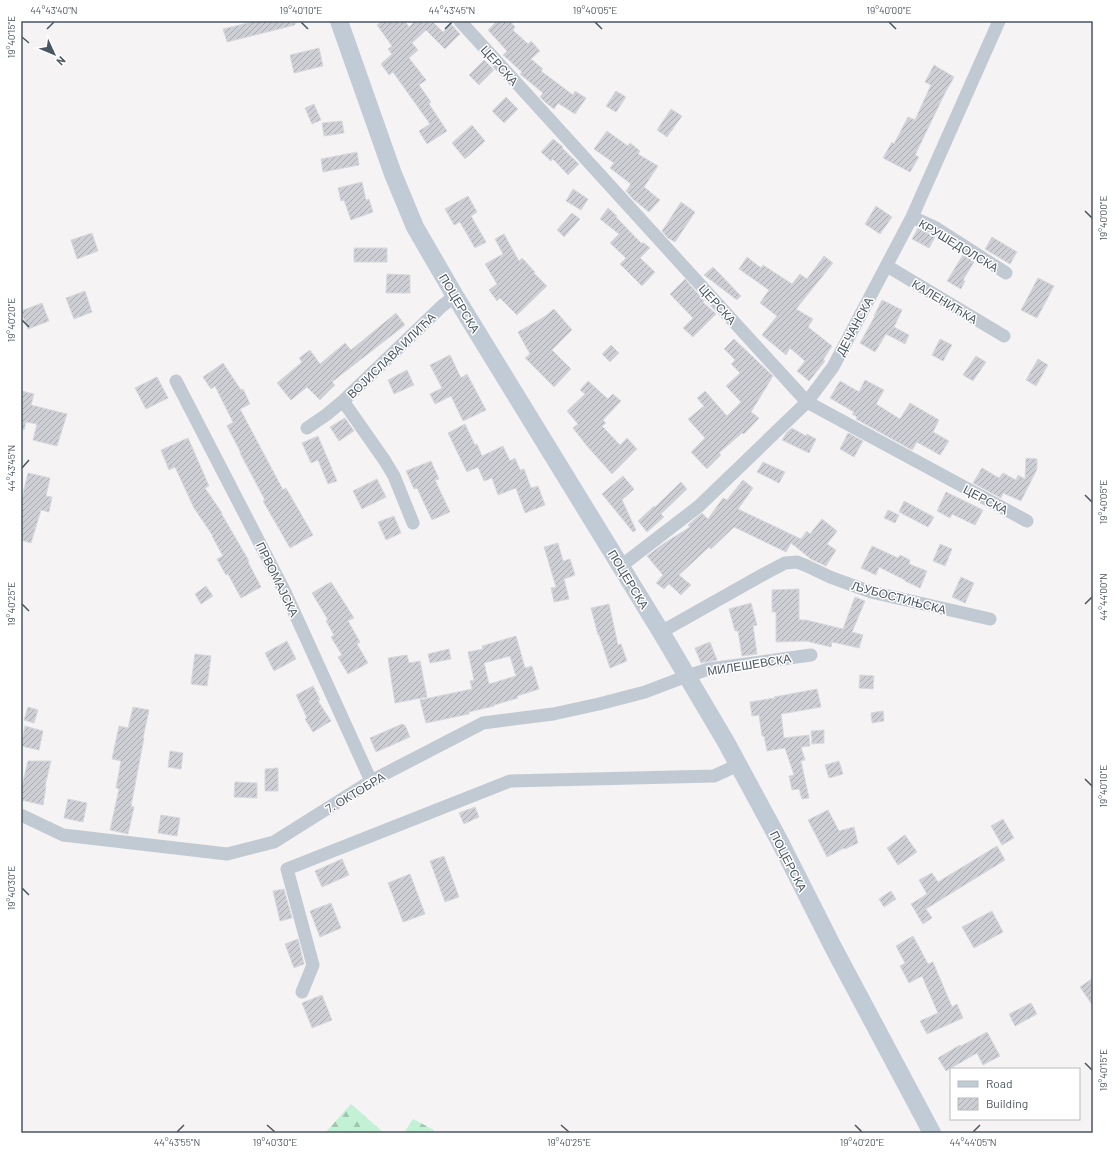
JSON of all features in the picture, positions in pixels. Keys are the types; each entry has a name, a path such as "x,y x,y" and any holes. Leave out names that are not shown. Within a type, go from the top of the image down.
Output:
{"main road":[{"name":"ПОЦЕРСКА","path":"343,23 384,148 415,228 455,296 661,632 726,742 780,842 836,954 932,1133"}],"street":[{"name":"ЦЕРСКА","path":"460,21 807,402 1027,521"},
{"name":"ДЕЧАНСКА","path":"621,566 699,506 807,402 833,367 912,217 999,21"},
{"name":"КРУШЕДОЛСКА","path":"912,217 936,228 1006,273"},
{"name":"КАЛЕНИЋКА","path":"887,266 1004,336"},
{"name":"ВОЈИСЛАВА ИЛИЋА","path":"413,523 394,476 343,401 442,306 455,296"},
{"name":"ПРВОМАЈСКА","path":"176,381 285,592 371,780"},
{"path":"307,428 343,401"},
{"name":"ЉУБОСТИЊСКА","path":"661,632 785,563 797,562 830,577 871,592 990,620"},
{"name":"МИЛЕШЕВСКА","path":"687,676 709,670 811,655"},
{"name":"7. ОКТОБРА","path":"21,815 63,835 227,854 274,842 371,780 483,724 553,714 599,704 644,692 687,676"},
{"path":"302,992 313,965 287,869 510,781 714,776 738,765"}],"green space":[{"path":"351,1104 384,1133 325,1133"},
{"path":"413,1119 434,1130 432,1133 404,1133"}],"building":[{"path":"256,21 295,21 295,25 227,42 223,29"},
{"path":"382,21 405,21 409,27 415,21 436,21 434,23 443,32 451,24 460,34 445,49 426,30 412,43 418,50 409,58 426,80 419,85 431,102 429,104 447,131 427,144 419,131 430,124 393,72 389,75 381,64 392,54 388,49 392,46 377,25"},
{"path":"497,21 510,21 515,27 513,30 528,44 531,41 540,51 531,59 543,69 541,71 573,95 575,91 586,98 575,114 558,103 554,109 545,102 540,97 543,93 520,74 522,72 503,55 507,51 488,30"},
{"path":"319,48 323,66 294,73 290,55"},
{"path":"484,60 494,70 479,85 469,75"},
{"path":"934,65 954,77 915,155 919,157 910,172 883,158 892,142 894,144 908,117 915,120 931,85 925,82"},
{"path":"616,91 626,97 616,112 606,106"},
{"path":"506,97 518,109 504,123 492,111"},
{"path":"314,104 321,120 312,124 305,108"},
{"path":"671,109 682,116 667,137 657,130"},
{"path":"342,121 344,133 324,136 322,123"},
{"path":"472,125 485,141 465,159 452,143"},
{"path":"607,131 628,146 630,143 640,151 638,154 658,166 644,187 660,200 649,212 626,191 631,184 610,168 614,163 594,149"},
{"path":"553,139 579,164 568,175 553,159 551,161 541,152"},
{"path":"357,152 359,165 323,172 321,159"},
{"path":"362,182 366,200 369,199 373,212 351,220 344,200 341,201 338,188"},
{"path":"573,189 588,199 581,210 566,201"},
{"path":"468,196 477,212 471,216 486,242 475,248 460,222 454,225 445,209"},
{"path":"681,202 695,212 675,242 668,238 662,231"},
{"path":"876,206 892,217 880,234 865,224"},
{"path":"608,208 641,243 644,243 650,248 640,258 655,272 642,286 620,264 626,258 610,243 619,234 600,219"},
{"path":"572,213 580,219 564,237 557,230"},
{"path":"918,228 935,237 929,248 912,239"},
{"path":"92,233 98,251 77,259 71,240"},
{"path":"504,234 519,261 522,258 547,286 517,315 500,298 497,301 489,290 497,284 485,264 503,254 495,239"},
{"path":"992,237 1017,252 1010,264 985,249"},
{"path":"354,248 387,248 387,262 354,262"},
{"path":"963,255 974,262 963,280 965,281 961,289 947,281"},
{"path":"824,256 833,263 796,309 813,319 808,327 832,346 823,360 825,361 809,381 797,371 805,361 790,348 786,355 762,335 777,316 760,303 769,290 739,269 747,257 761,268 763,265 792,284 800,274 807,279"},
{"path":"713,267 741,296 737,300 704,275"},
{"path":"387,274 410,275 410,293 386,293"},
{"path":"1038,278 1054,286 1037,318 1021,310"},
{"path":"685,279 704,301 703,302 716,314 693,337 683,328 693,318 670,294"},
{"path":"85,291 92,312 74,319 66,298"},
{"path":"882,300 902,310 894,327 909,335 905,344 886,334 875,352 860,343"},
{"path":"42,303 49,321 28,329 21,311"},
{"path":"554,309 572,330 552,350 571,369 554,387 525,358 530,354 518,332 544,317"},
{"path":"396,313 405,325 332,382 335,385 320,400 307,387 291,400 277,383 302,362 299,358 310,350 320,364 345,343 351,350"},
{"path":"734,339 773,376 751,412 759,418 744,434 742,433 719,453 721,455 707,469 691,452 705,438 688,419 704,406 697,398 705,391 727,416 741,402 726,386 740,373 731,364 735,360 724,349"},
{"path":"940,339 952,345 943,361 932,355"},
{"path":"611,345 619,353 610,362 602,354"},
{"path":"450,355 461,378 467,374 486,410 463,421 451,396 435,404 430,394 442,388 430,365"},
{"path":"976,356 986,362 973,381 963,375"},
{"path":"1038,359 1048,365 1036,386 1026,380"},
{"path":"223,363 241,390 243,389 250,404 240,409 283,490 286,488 313,535 290,548 263,501 265,500 227,426 233,422 215,386 211,389 203,377"},
{"path":"407,370 414,385 394,394 388,380"},
{"path":"157,377 168,398 146,409 135,388"},
{"path":"865,380 884,390 876,404 900,419 910,403 939,420 933,432 949,441 940,455 917,442 912,450 856,419 857,417 852,414 854,412 830,398 840,381 859,392"},
{"path":"588,381 608,399 613,394 621,401 603,420 606,423 602,426 620,445 627,438 637,449 612,474 573,428 578,424 567,411 585,394 580,390"},
{"path":"21,391 34,394 31,405 67,414 57,446 33,440 37,424 26,422 24,430 21,429"},
{"path":"345,418 354,431 339,441 330,427"},
{"path":"465,424 475,445 477,444 482,456 503,446 510,461 515,458 520,470 524,469 531,488 538,486 545,505 525,513 516,488 498,495 492,478 484,481 478,467 467,472 448,433"},
{"path":"792,428 806,436 807,434 816,439 809,453 782,440 787,432"},
{"path":"848,433 863,441 854,457 840,449"},
{"path":"318,436 337,481 328,484 318,460 311,463 302,443"},
{"path":"188,438 209,486 205,488 222,513 249,561 248,562 261,587 241,598 228,574 226,575 217,559 223,556 213,536 194,508 175,467 169,470 161,450"},
{"path":"1026,458 1037,459 1037,469 1021,501 1003,493 1001,498 973,483 982,468 999,478 1003,473 1016,480 1018,475 1025,479"},
{"path":"431,461 439,479 435,480 450,512 432,520 417,488 414,489 406,471"},
{"path":"763,462 785,472 779,483 757,472"},
{"path":"28,473 50,478 46,496 52,497 49,512 41,510 31,543 21,540 21,502"},
{"path":"623,476 634,489 622,500 636,530 633,532 602,494"},
{"path":"377,479 386,497 362,509 353,491"},
{"path":"743,480 753,488 738,509 801,539 807,531 810,534 822,519 837,531 827,544 836,550 826,566 811,559 791,543 786,552 734,527 711,549 709,547 679,575 691,585 681,595 669,584 664,589 656,583 663,575 647,556 690,527 688,525 702,513 708,519 723,498 727,500"},
{"path":"681,482 687,489 661,514 664,517 647,532 638,521"},
{"path":"946,492 983,510 975,525 952,514 950,518 937,511"},
{"path":"904,501 934,517 928,527 899,512"},
{"path":"888,510 899,515 895,523 884,518"},
{"path":"394,516 401,533 386,540 378,522"},
{"path":"558,543 563,561 570,559 575,575 564,579 569,599 554,602 551,588 556,587 544,547"},
{"path":"940,544 952,549 945,566 933,561"},
{"path":"872,546 898,558 900,555 910,560 909,564 927,571 920,588 879,567 876,575 861,568"},
{"path":"961,577 974,583 965,603 952,597"},
{"path":"331,582 354,618 348,621 360,642 357,644 368,663 348,674 338,657 342,655 331,637 334,635 326,621 328,620 312,593"},
{"path":"206,586 213,596 201,604 195,594"},
{"path":"799,589 799,620 806,620 843,629 855,597 865,601 852,632 863,635 859,648 832,642 831,647 806,641 776,642 776,612 772,612 772,590"},
{"path":"751,603 757,625 753,626 757,654 742,656 738,631 735,631 729,609"},
{"path":"609,604 618,645 621,644 627,661 610,668 598,635 591,608"},
{"path":"516,636 525,668 532,666 539,689 517,696 518,698 494,706 469,712 469,714 426,723 420,700 472,689 470,681 474,680 468,652 483,649 482,646","holes":["510,656 516,676 489,684 484,663"]},
{"path":"287,641 296,659 274,671 265,653"},
{"path":"710,642 717,660 701,663 695,648"},
{"path":"449,649 451,659 430,663 428,654"},
{"path":"195,654 211,656 207,686 191,684"},
{"path":"407,655 409,663 420,661 427,697 395,703 388,658"},
{"path":"860,675 874,676 873,689 859,688"},
{"path":"313,686 320,700 318,701 331,721 313,732 305,719 307,718 296,695"},
{"path":"817,689 821,707 781,714 784,738 809,735 810,746 801,747 805,760 801,761 809,798 802,799 799,789 792,790 789,776 794,775 785,748 767,751 764,736 762,736 759,715 752,716 750,702"},
{"path":"28,707 38,710 34,723 24,720"},
{"path":"133,707 149,710 131,806 134,807 128,834 110,830 119,789 116,788 121,761 112,759 119,726 128,728"},
{"path":"883,711 884,721 872,723 871,713"},
{"path":"402,724 405,725 410,737 376,752 370,738"},
{"path":"25,726 43,731 39,750 21,746"},
{"path":"824,730 824,743 812,744 811,731"},
{"path":"170,751 183,753 181,769 168,767"},
{"path":"28,761 51,761 45,786 43,805 21,800 21,782 23,782"},
{"path":"839,761 843,774 829,778 825,765"},
{"path":"278,768 278,791 265,791 265,769"},
{"path":"235,782 257,783 257,798 234,797"},
{"path":"68,799 87,803 83,822 64,818"},
{"path":"475,807 479,817 464,824 459,813"},
{"path":"828,810 839,831 854,827 858,843 845,849 844,848 827,857 808,820"},
{"path":"161,815 180,818 177,836 158,833"},
{"path":"1003,819 1014,838 1002,845 991,826"},
{"path":"905,835 917,852 898,865 887,848"},
{"path":"997,846 1005,860 926,909 932,918 923,924 911,904 927,894 919,880 932,873 938,882"},
{"path":"444,856 459,897 445,902 430,861"},
{"path":"342,859 349,875 322,887 315,871"},
{"path":"410,874 425,914 403,922 388,883"},
{"path":"284,889 292,918 280,921 273,891"},
{"path":"891,891 896,899 884,907 879,899"},
{"path":"331,903 341,928 320,937 310,911"},
{"path":"992,911 1003,932 974,948 962,927"},
{"path":"913,936 928,964 933,962 952,1007 957,1004 963,1018 927,1034 920,1021 938,1013 922,976 909,983 900,966 905,963 896,946"},
{"path":"298,939 304,964 294,968 285,944"},
{"path":"1093,978 1093,1006 1080,987"},
{"path":"322,995 332,1020 312,1028 302,1003"},
{"path":"1031,1003 1037,1014 1015,1026 1009,1014"},
{"path":"987,1032 1000,1056 983,1065 977,1053 946,1071 938,1058 960,1045 961,1046"}]}
